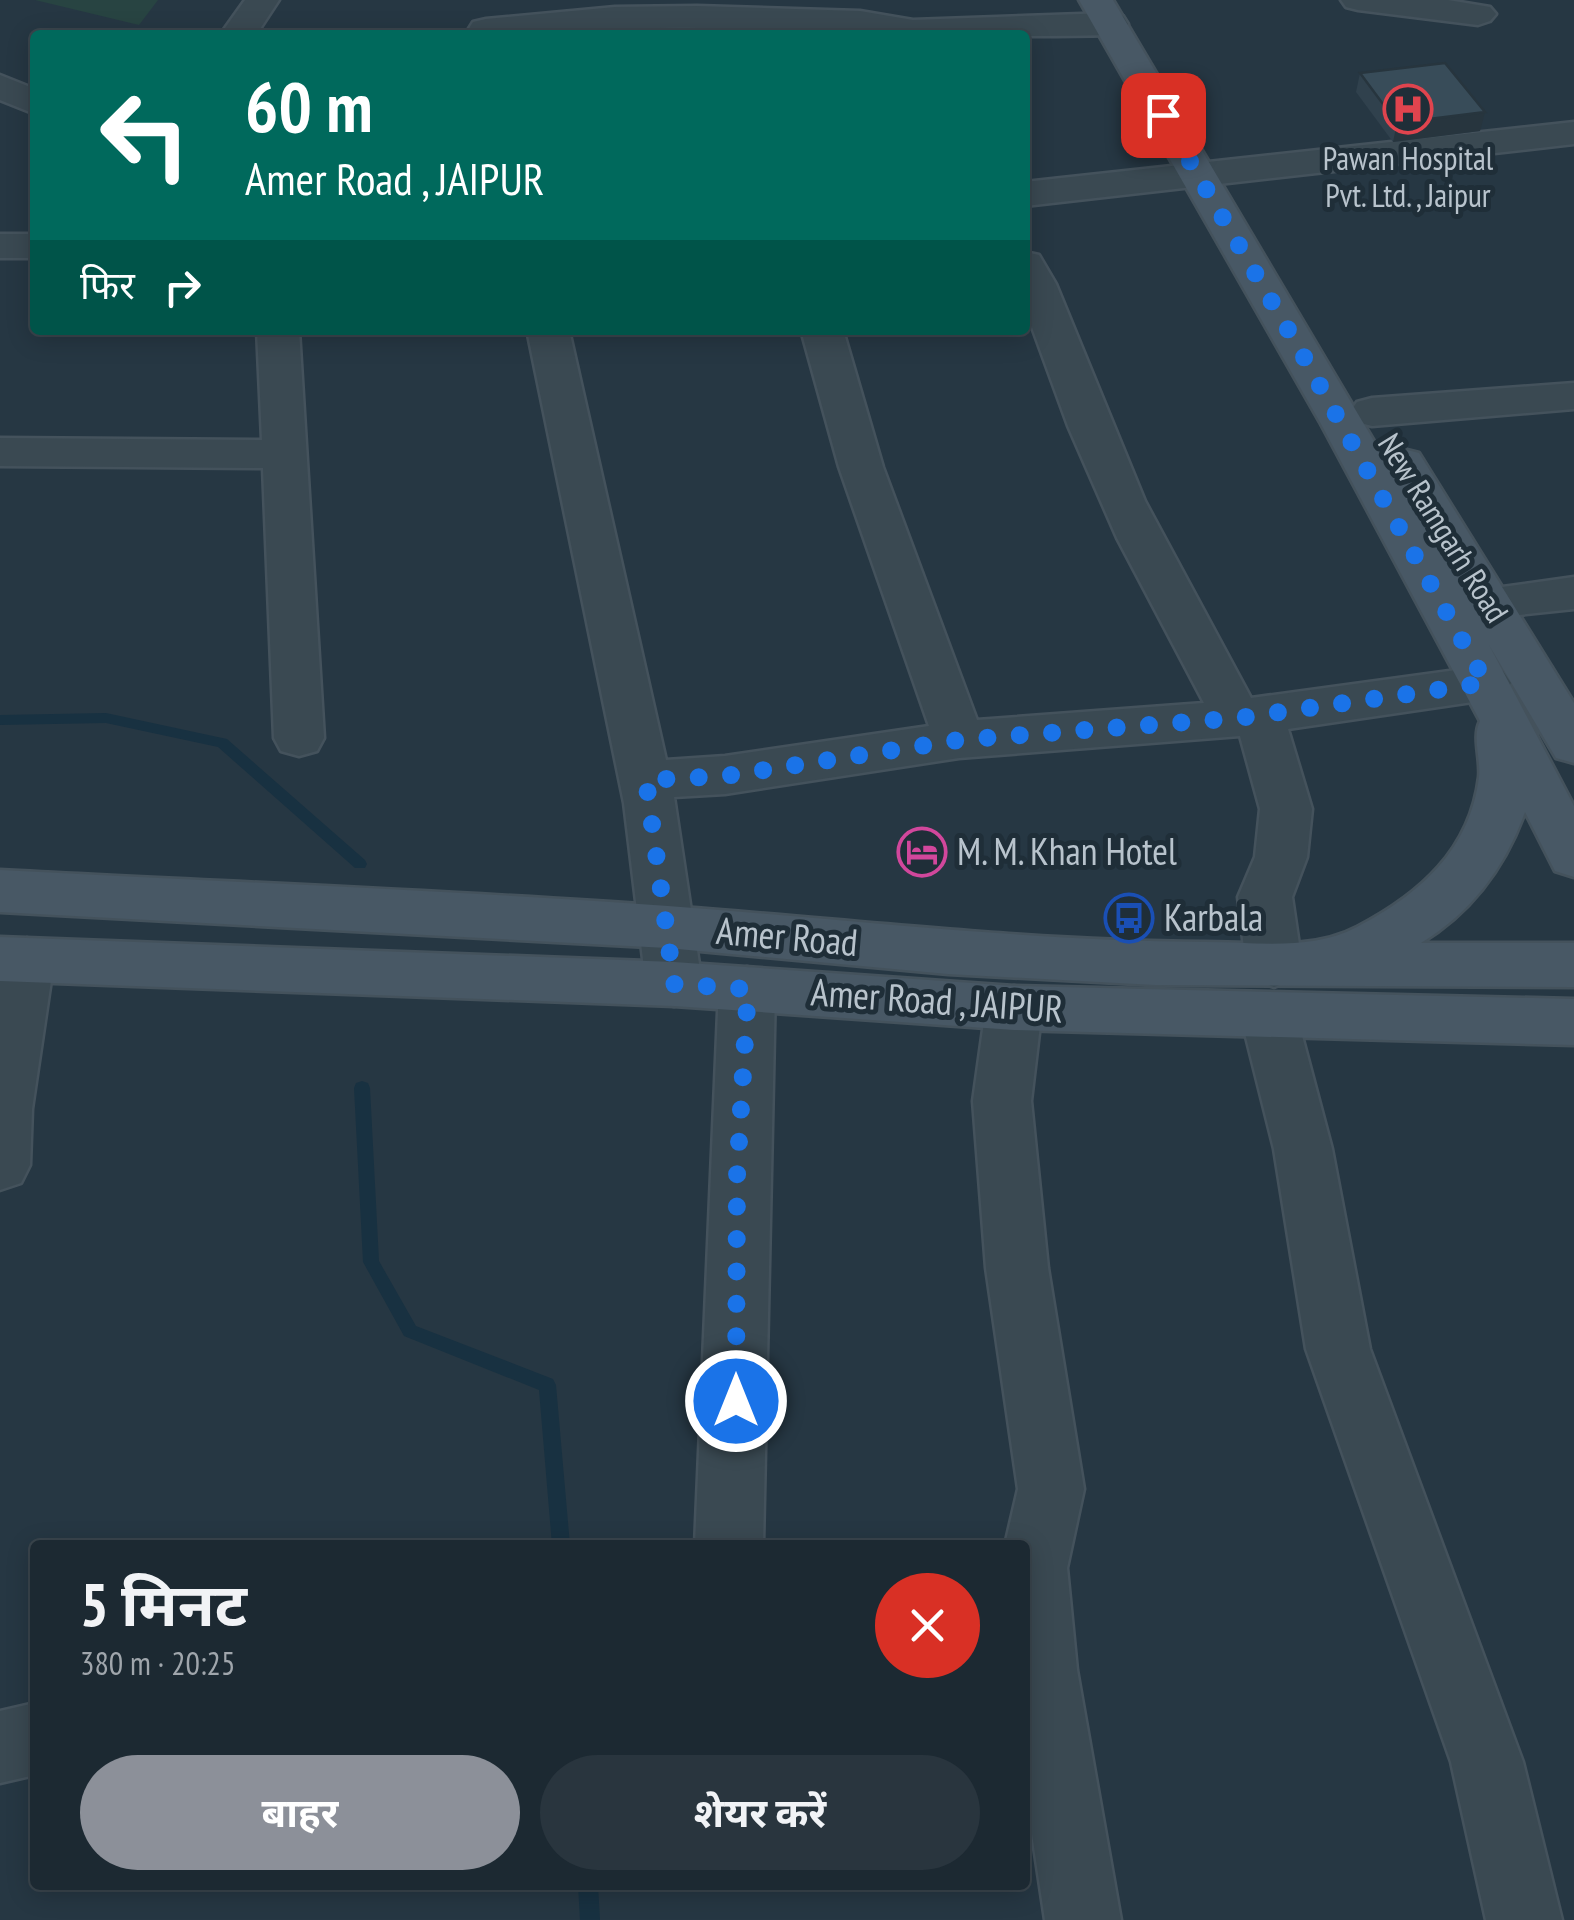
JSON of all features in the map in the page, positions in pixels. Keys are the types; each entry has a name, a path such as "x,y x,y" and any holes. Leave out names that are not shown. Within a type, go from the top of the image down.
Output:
{"main road":[{"name":"New Ramgarh Road","path":"1112,8 1214,174 1372,412 1574,746"},
{"name":"New Ramgarh Road","path":"1214,174 1486,683 1574,857"},
{"path":"1288,983 1382,942 1416,922 1446,898 1472,866 1497,821 1508,768 1502,729 1486,683"},
{"name":"Amer Road","path":"0,891 667,927 1288,983 1574,965"},
{"name":"Amer Road , JAIPUR","path":"14,960 674,984 1014,1008 1288,983 1574,1022"}],"street":[{"path":"241,30 262,0"},
{"path":"1358,0 1478,14"},
{"path":"938,30 1112,8"},
{"path":"487,22 701,17 860,22 899,30"},
{"path":"0,86 30,101"},
{"path":"0,106 30,104"},
{"path":"1030,193 1560,134 1574,169"},
{"path":"0,246 30,246"},
{"path":"1030,273 1052,314 1090,427 1165,589 1248,717 1286,809 1281,858 1265,897 1288,983 1302,1149 1338,1348 1487,1762 1524,1920"},
{"path":"278,335 299,738"},
{"path":"549,335 646,780 674,984"},
{"path":"823,335 861,467 959,740"},
{"path":"1372,412 1574,396"},
{"path":"0,452 284,454"},
{"path":"1490,602 1574,593"},
{"path":"646,780 725,776 959,740 1248,717 1486,683"},
{"path":"0,1165 14,960"},
{"path":"729,1540 736,1401 737,1176 748,989"},
{"path":"1014,1008 1002,1101 1016,1268 1051,1489 1034,1568 1033,1670 1083,1920"},
{"path":"0,1747 30,1740"}],"green space":[{"path":"35,0 158,0 139,25"}],"building":[{"path":"1445,63 1485,112 1397,123 1360,73"}],"waterway":[{"path":"0,720 106,718 222,743 360,864"},
{"path":"362,1088 371,1262 410,1331 547,1385 561,1540"},
{"path":"588,1890 590,1920"}],"place":[{"name":"Pawan Hospital Pvt. Ltd. , Jaipur","path":"1408,109"},
{"name":"M. M. Khan Hotel","path":"922,852"},
{"name":"Karbala","path":"1129,918"}],"route":[{"path":"736,1401 737,1176 748,989 674,984 646,780 725,776 959,740 1238,718 1486,683 1163,115"}]}
